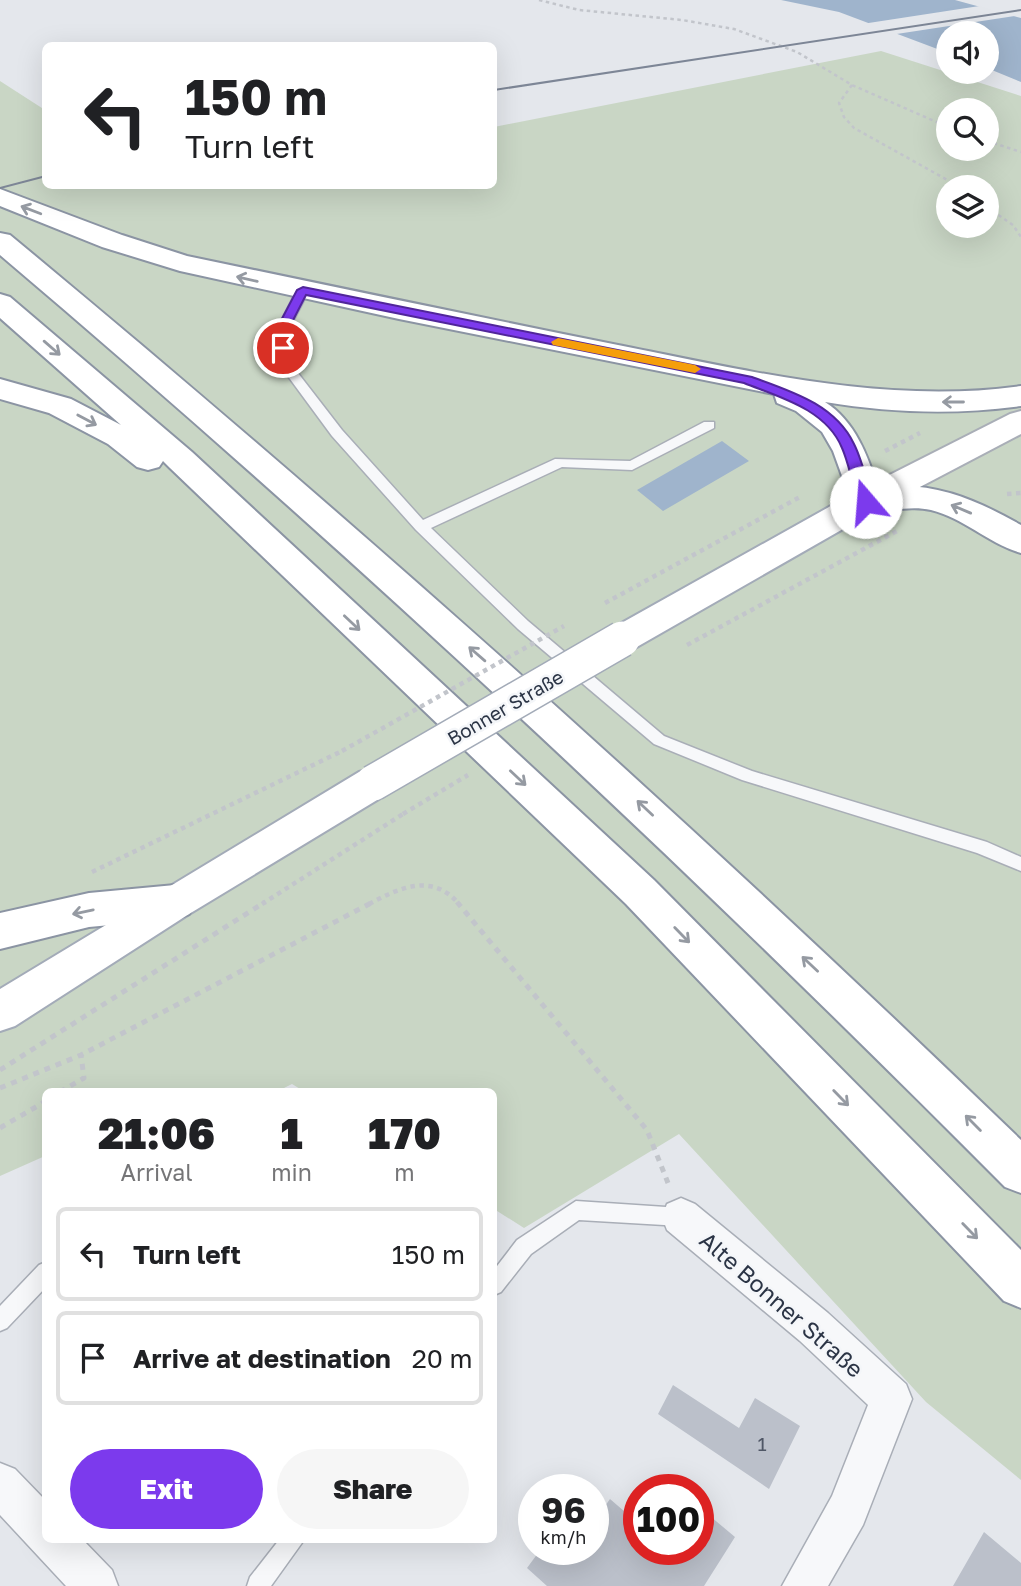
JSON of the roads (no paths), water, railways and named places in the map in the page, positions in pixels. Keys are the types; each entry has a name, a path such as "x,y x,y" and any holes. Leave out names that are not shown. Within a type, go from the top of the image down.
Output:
{"main road":[{"path":"0,197 100,236 180,263 747,380 881,401 979,402 1021,396"},
{"path":"0,241 319,515 574,740 857,1008 1021,1171"},
{"path":"0,303 181,460 640,892 1021,1284"},
{"path":"747,380 801,400 830,421 848,444 866,502 905,495 953,505 998,526 1021,541"},
{"path":"0,389 60,406 119,437 302,576"},
{"name":"Bonner Straße","path":"0,1012 175,902 373,783 866,502 1021,421"},
{"path":"0,931 89,910 175,902"}],"street":[{"name":"Alte Bonner Straße","path":"681,1217 814,1327 891,1399 848,1510 804,1586"},
{"path":"0,1484 42,1528"},
{"path":"55,1543 96,1586"}],"lane":[{"path":"303,290 281,332 285,364 337,433 421,527 523,625 659,740 748,776 981,847 1021,864"},
{"path":"421,527 560,462 632,466 709,425"},
{"path":"497,1281 523,1247 576,1210 681,1217"},
{"path":"0,1321 42,1276"},
{"path":"258,1585 291,1543"}],"water":[{"path":"781,0 955,0 1021,18 1021,82 999,73 999,21 936,21 936,48 839,12"},
{"path":"722,441 749,461 663,511 637,490"}],"tram line":[{"path":"497,90 1021,10"},
{"path":"0,188 42,177"}]}
